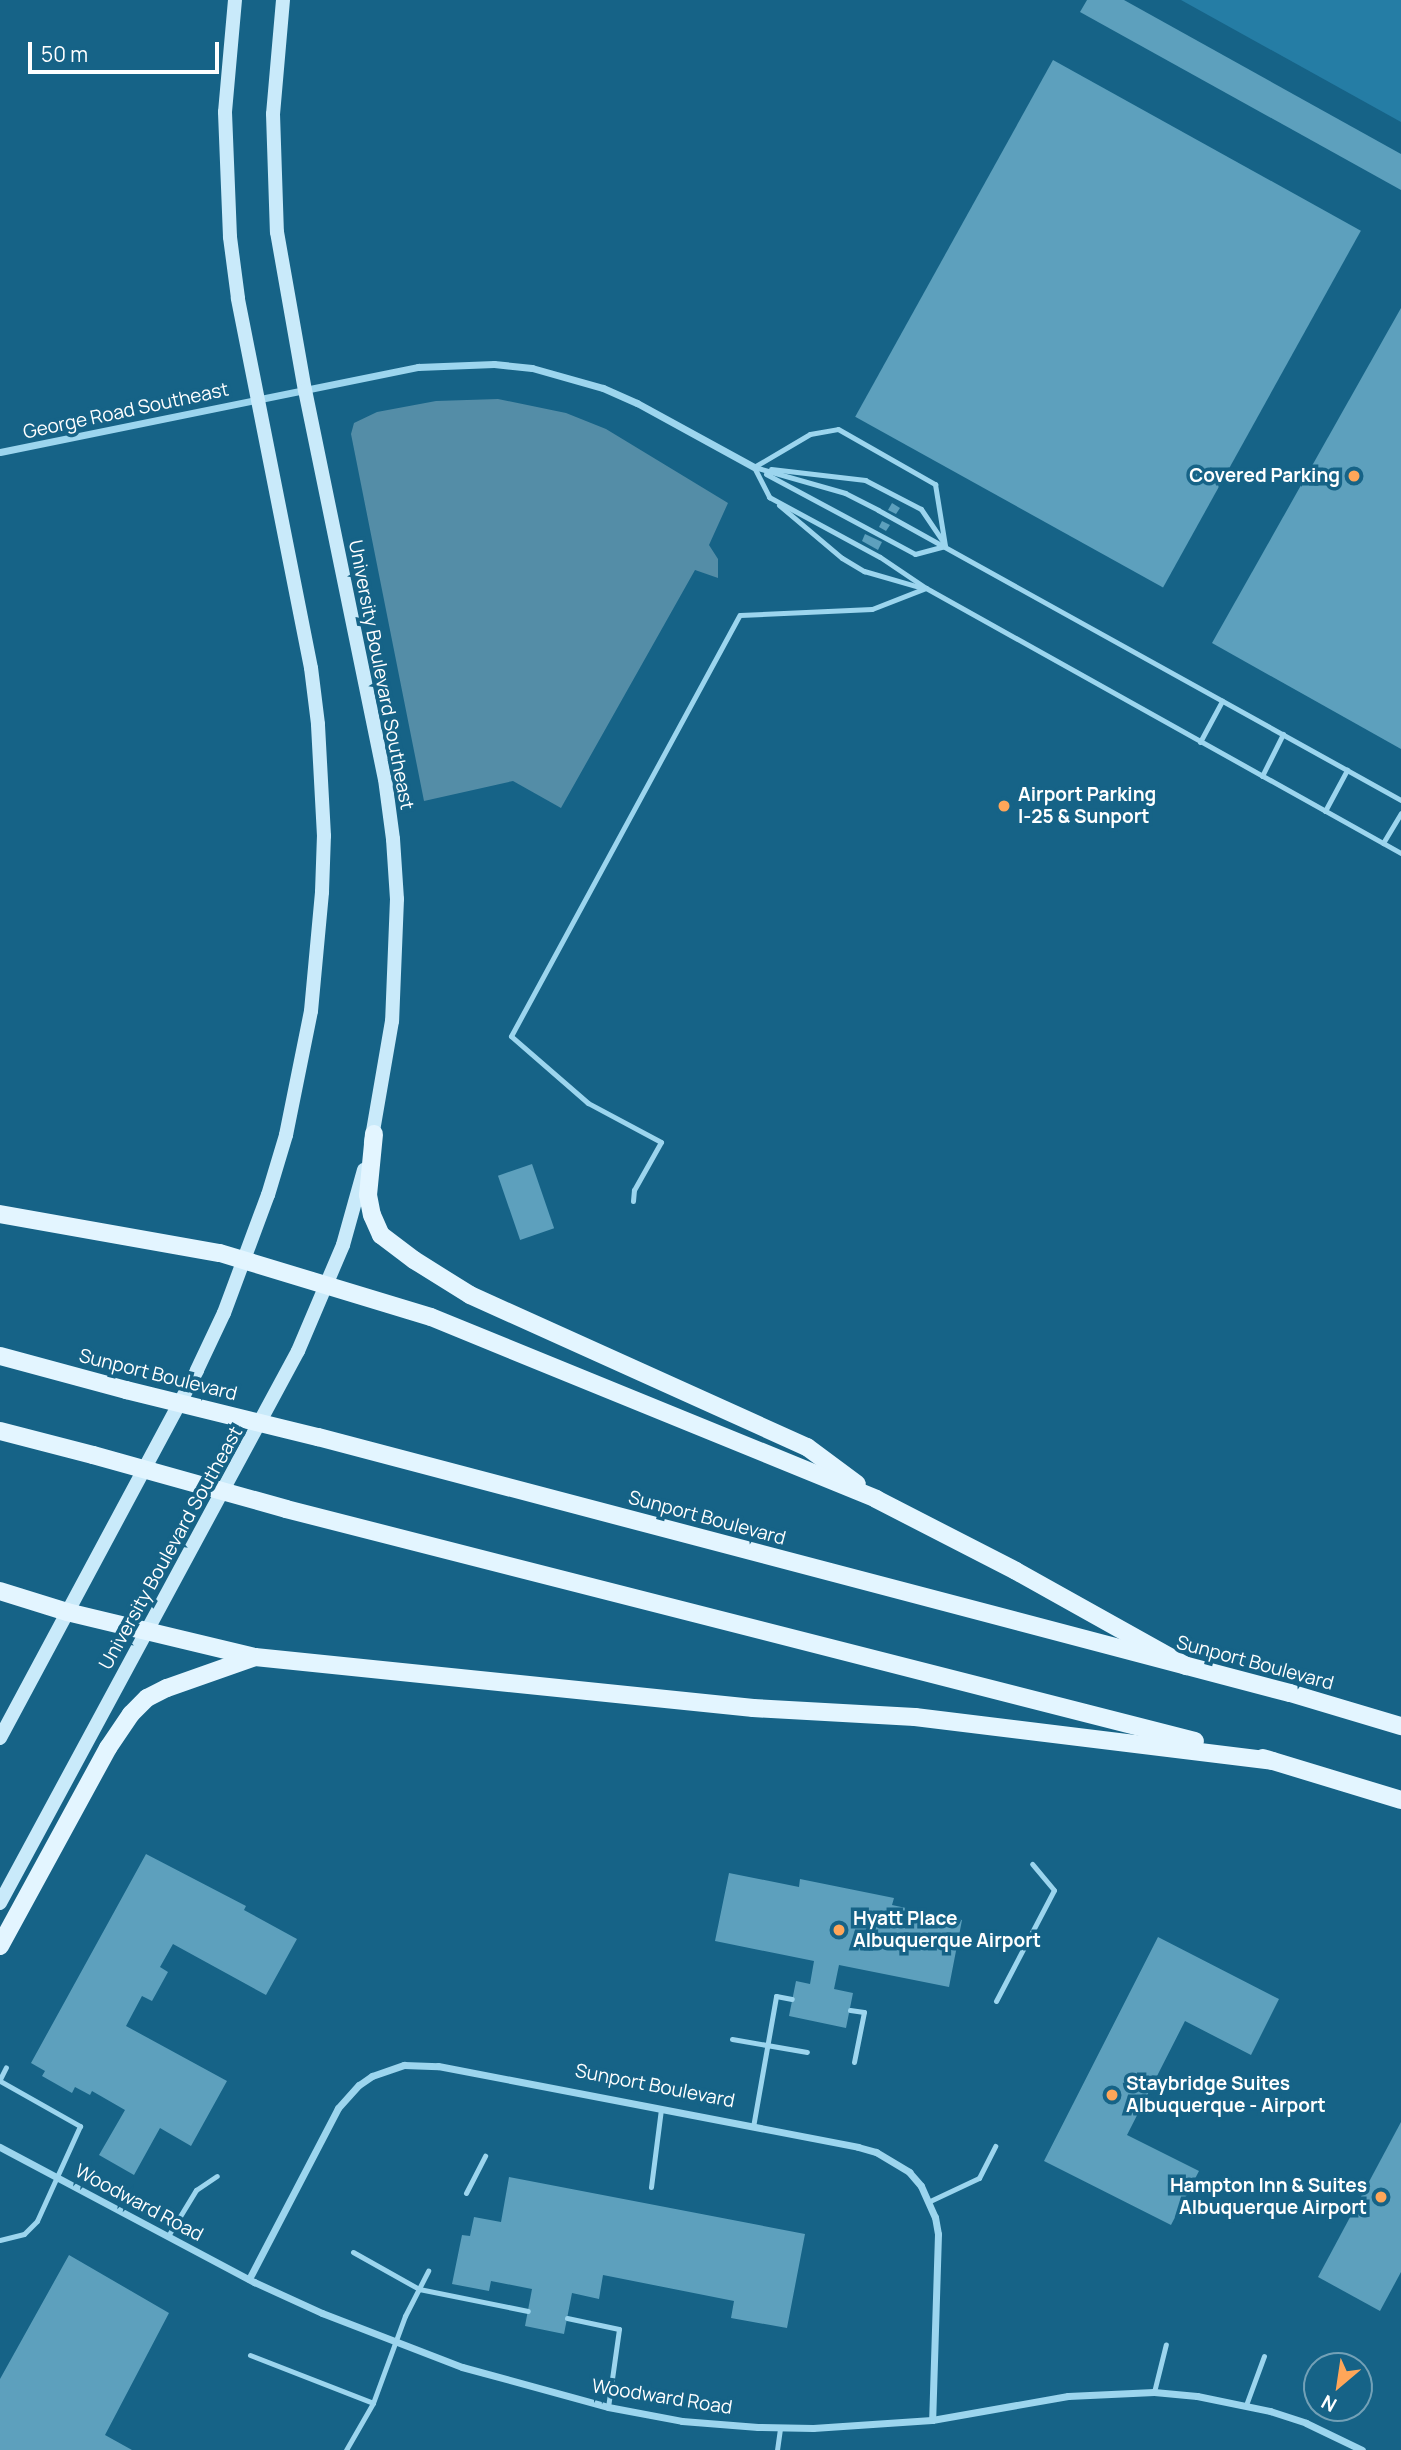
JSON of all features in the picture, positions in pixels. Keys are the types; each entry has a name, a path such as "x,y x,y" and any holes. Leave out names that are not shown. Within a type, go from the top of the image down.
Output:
{"main road":[{"path":"0,1738 197,1370 245,1260 268,1195 300,1073 318,948 323,850 322,780 311,667 239,298 225,175 225,112 235,0"},
{"name":"University Boulevard Southeast","path":"0,1903 145,1630 273,1402 327,1286 343,1245 374,1134 388,1055 396,972 397,900 393,839 373,719 358,660 286,291 273,173 275,66 283,0"},
{"path":"374,1134 368,1195 372,1214 381,1235 414,1260 470,1295 807,1447 876,1499"},
{"path":"0,1214 220,1253 431,1317 876,1499 1016,1571 1186,1666"},
{"name":"Sunport Boulevard","path":"0,1356 1186,1666 1401,1726"},
{"path":"0,1431 286,1509 1272,1761 1401,1800"},
{"path":"0,1591 67,1612 255,1657 753,1708 915,1717 1272,1761"},
{"path":"0,1946 108,1748 131,1714 147,1698 167,1688 255,1657"}],"street":[{"name":"George Road Southeast","path":"0,452 418,368 468,364 532,368 568,376 637,403 754,467"},
{"name":"Sunport Boulevard","path":"249,2279 338,2108 359,2085 387,2069 404,2065 438,2066 753,2126 877,2152 909,2172 930,2201 938,2234 932,2420"},
{"name":"Woodward Road","path":"0,2147 249,2279 396,2344 536,2389 608,2407 682,2421 780,2428 868,2426 932,2420 1068,2396 1154,2392 1246,2405 1306,2423 1362,2450"}],"lane":[{"path":"754,467 810,434 838,429 934,484 946,546"},
{"path":"754,467 769,497 842,558 864,571 926,589"},
{"path":"754,467 915,554 946,546"},
{"path":"754,467 845,494 946,546 1401,800"},
{"path":"754,467 865,480 921,509 946,546"},
{"path":"769,497 880,557 926,589 1401,853"},
{"path":"633,1201 634,1190 661,1142 587,1103 511,1036 740,615 872,609 926,589"},
{"path":"1200,742 1222,701"},
{"path":"1262,776 1283,734"},
{"path":"1325,811 1347,770"},
{"path":"1383,843 1401,813"},
{"path":"996,2001 1054,1889 1032,1864"},
{"path":"753,2126 776,1996 792,1999"},
{"path":"850,2010 864,2012 854,2062"},
{"path":"732,2039 807,2052"},
{"path":"0,2240 24,2234 37,2221 55,2176 80,2126 0,2080 6,2067"},
{"path":"651,2187 662,2109"},
{"path":"930,2201 979,2178 995,2146"},
{"path":"466,2193 485,2156"},
{"path":"167,2236 196,2190 217,2176"},
{"path":"353,2252 419,2289 528,2311"},
{"path":"346,2450 373,2403 428,2271"},
{"path":"568,2318 620,2329 608,2407"},
{"path":"1154,2392 1166,2344"},
{"path":"250,2355 373,2403"},
{"path":"1246,2405 1264,2356"},
{"path":"777,2450 780,2428"}],"shaded area":[{"path":"1181,0 1401,0 1401,122"},
{"path":"498,399 566,413 606,429 728,503 709,545 718,559 718,578 695,570 561,808 513,781 424,801 351,434 354,423 377,412 436,401"}],"building":[{"path":"1087,0 1124,0 1401,154 1401,190 1080,12"},
{"path":"1053,60 1361,231 1163,587 855,417"},
{"name":"Covered Parking","path":"1401,308 1401,749 1212,643"},
{"path":"892,503 900,508 896,514 888,510"},
{"path":"882,521 890,525 886,531 879,527"},
{"path":"865,534 882,542 878,550 862,541"},
{"path":"532,1164 554,1228 520,1240 498,1176"},
{"path":"146,1854 246,1906 244,1910 297,1939 266,1995 173,1944 160,1967 168,1972 152,2001 142,1996 126,2026 227,2081 191,2146 160,2128 134,2175 99,2155 125,2110 92,2091 90,2095 75,2087 72,2093 42,2076 45,2071 31,2063"},
{"name":"Hyatt Place Albuquerque Airport","path":"729,1873 799,1887 800,1879 894,1898 892,1905 962,1920 949,1987 839,1965 834,1989 853,1993 846,2028 789,2016 796,1981 810,1984 814,1961 715,1941"},
{"name":"Staybridge Suites Albuquerque - Airport","path":"1158,1937 1279,1999 1251,2055 1185,2021 1127,2135 1199,2171 1171,2225 1044,2161"},
{"name":"Hampton Inn & Suites Albuquerque Airport","path":"1401,2122 1401,2272 1380,2311 1318,2277"},
{"path":"509,2177 805,2234 787,2328 731,2318 734,2301 603,2275 599,2299 572,2293 564,2334 525,2326 532,2289 491,2281 489,2291 452,2284 462,2235 470,2236 474,2217 501,2222"},
{"path":"69,2255 169,2313 105,2435 132,2450 0,2450 0,2379"}],"place":[{"name":"Covered Parking","path":"1354,476"},
{"name":"Airport Parking I-25 & Sunport","path":"1004,806"},
{"name":"Hyatt Place Albuquerque Airport","path":"839,1930"},
{"name":"Staybridge Suites Albuquerque - Airport","path":"1112,2095"},
{"name":"Hampton Inn & Suites Albuquerque Airport","path":"1381,2197"}]}
